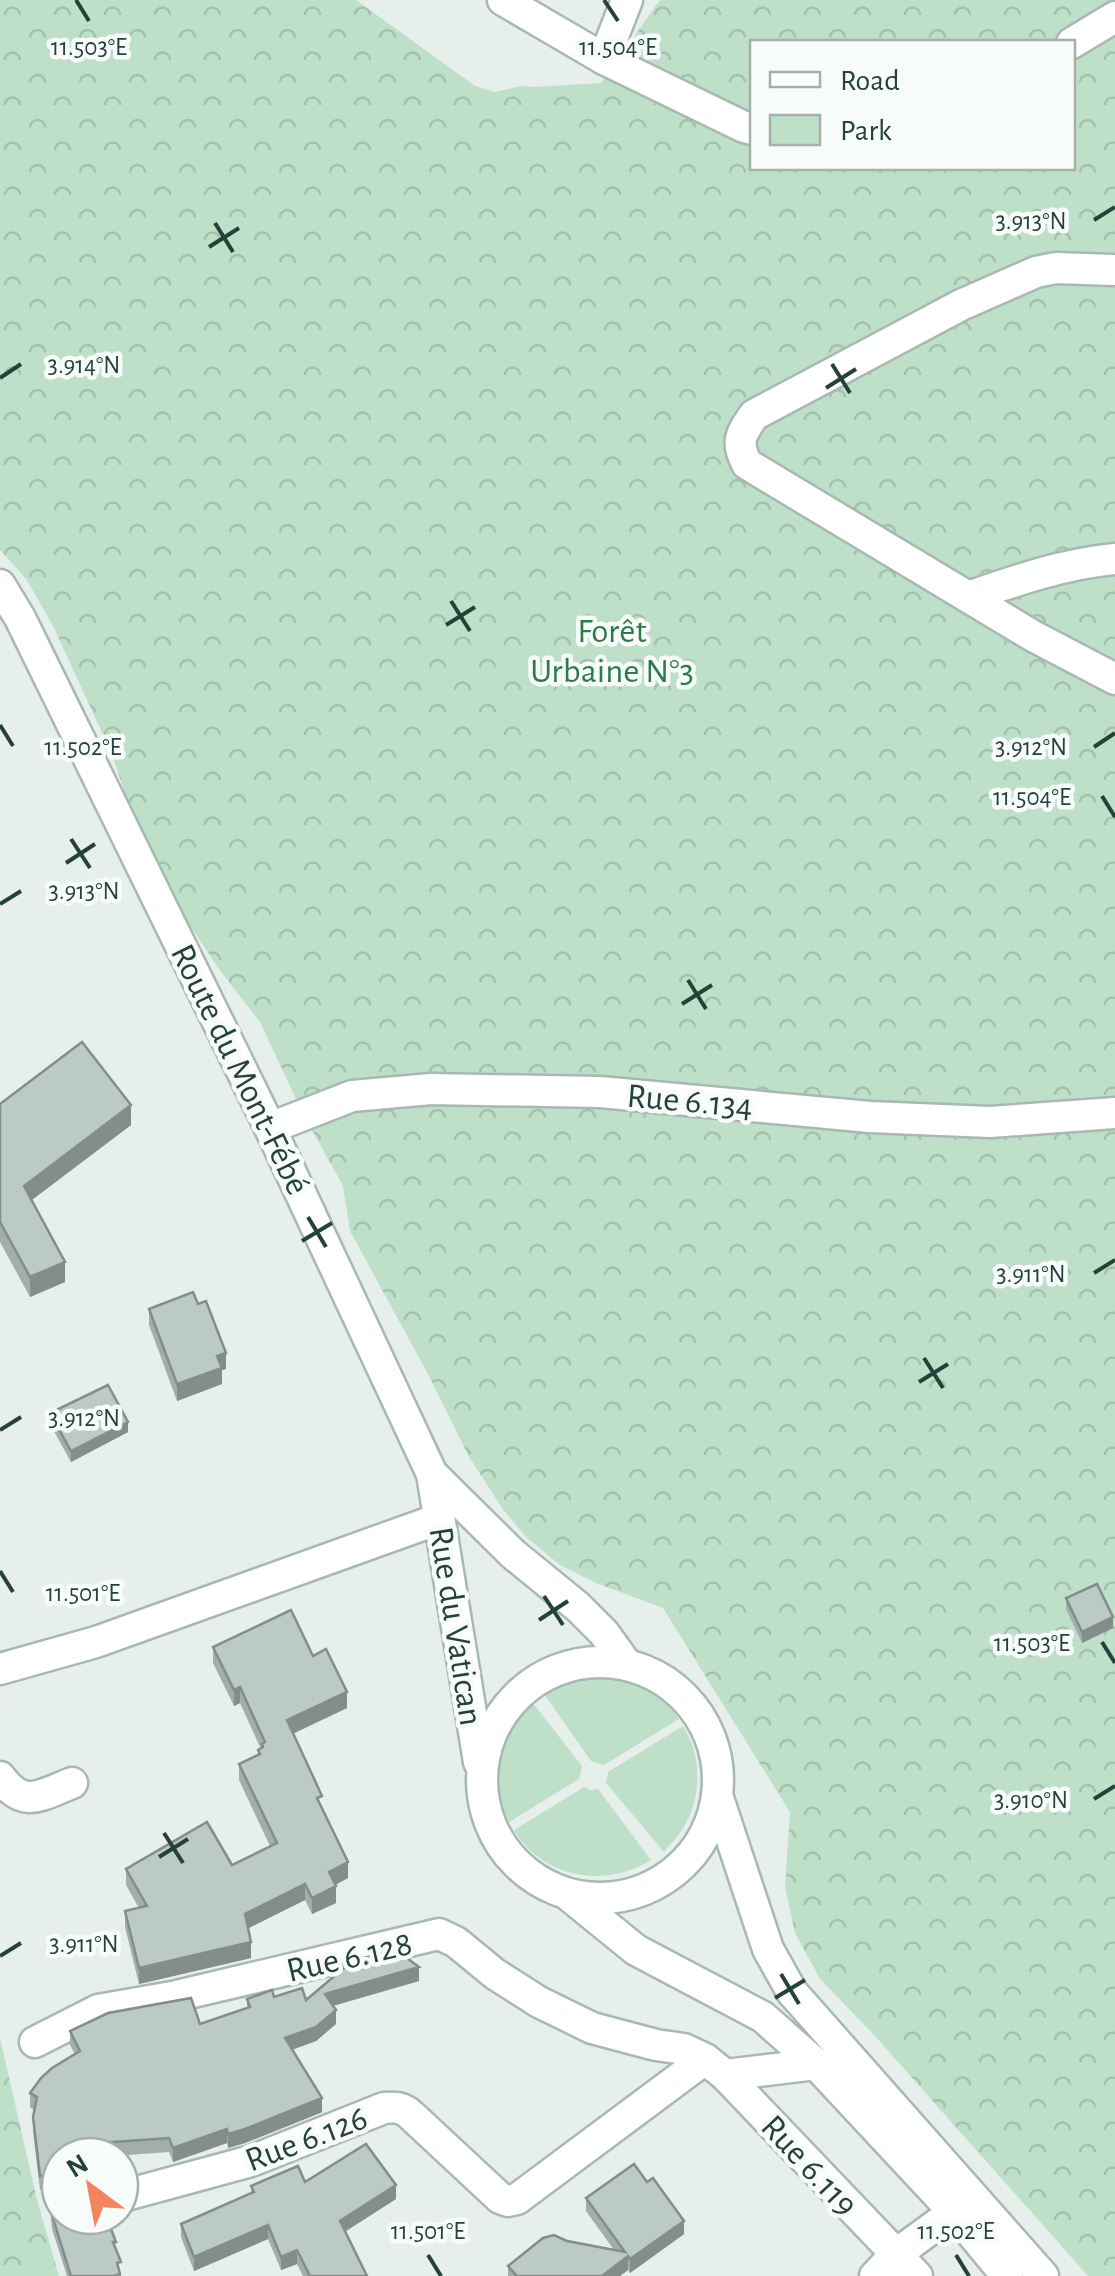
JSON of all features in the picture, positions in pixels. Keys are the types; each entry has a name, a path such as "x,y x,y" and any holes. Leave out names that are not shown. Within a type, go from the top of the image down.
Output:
{"street":[{"path":"504,0 597,55 750,128"},
{"path":"597,55 627,0"},
{"path":"1075,41 1115,17"},
{"path":"1115,270 1056,268 1036,272 961,306 754,414 742,433 740,450 747,464 1034,636 1115,679"},
{"path":"968,597 1046,571 1115,559"},
{"name":"Route du Mont-Fébé","path":"0,585 20,618 270,1128 432,1474 514,1554 578,1607 604,1633 627,1665"},
{"name":"Rue 6.134","path":"270,1128 352,1096 431,1088 600,1092 870,1117 990,1122 1115,1114"},
{"name":"Rue du Vatican","path":"432,1474 481,1777"},
{"path":"2,1662 96,1642 440,1519"},
{"path":"718,1795 697,1847 671,1874 639,1892 603,1898 567,1894 538,1882 514,1862 495,1837 484,1808 481,1777 488,1742 504,1711 528,1686 576,1664 627,1665 650,1672 677,1689 698,1713 716,1752 718,1795 768,1949 792,1992 1043,2276"},
{"path":"0,1777 9,1789 25,1798 36,1798 72,1783"},
{"path":"567,1894 636,1950 763,2017 816,2064 954,2212 1007,2276"},
{"name":"Rue 6.128","path":"35,2042 98,2010 172,1997 439,1934 539,2002 592,2028 656,2046 684,2049 715,2067 816,2064"},
{"name":"Rue 6.126","path":"140,2192 252,2161 397,2106 500,2198 516,2200 715,2067"},
{"name":"Rue 6.119","path":"715,2067 896,2269"},
{"path":"896,2269 954,2212"}],"green space":[{"name":"Forêt Urbaine N°3","path":"0,0 356,0 475,86 495,92 522,86 601,83 660,0 1115,0 1115,2276 1088,2276 820,1979 795,1933 785,1887 790,1812 663,1608 560,1565 526,1537 502,1508 468,1455 350,1231 343,1186 303,1114 260,1022 179,909 133,817 111,752 53,626 26,579 0,550"},
{"path":"589,1677 615,1680 650,1692 679,1719 604,1765 591,1761 544,1694 558,1685"},
{"path":"532,1702 582,1766 579,1779 509,1822 498,1787 499,1762 511,1728"},
{"path":"683,1726 694,1750 697,1789 684,1827 664,1852 606,1783 608,1772"},
{"path":"584,1787 598,1789 651,1860 614,1874 576,1874 541,1859 526,1846 514,1830"},
{"path":"0,2038 40,2210 40,2236 47,2236 59,2276 0,2276"}],"building":[{"path":"82,1042 131,1105 24,1186 65,1262 30,1277 0,1222 0,1104"},
{"path":"193,1292 198,1304 206,1301 226,1353 217,1356 222,1368 177,1384 149,1309"},
{"path":"108,1385 128,1422 71,1451 50,1413"},
{"path":"1097,1584 1113,1617 1082,1632 1066,1598"},
{"path":"291,1610 313,1656 326,1649 347,1692 287,1720 322,1796 317,1798 348,1862 329,1872 336,1886 312,1898 305,1884 245,1914 251,1942 139,1968 125,1911 147,1906 126,1869 207,1822 232,1865 277,1843 239,1764 260,1754 258,1750 265,1742 240,1687 234,1690 213,1647"},
{"path":"396,1950 419,1967 325,1994 336,2010 316,2027 285,2038 322,2098 245,2129 228,2134 227,2129 173,2148 169,2138 40,2136 40,2176 33,2117 37,2097 30,2093 52,2068 80,2051 70,2031 108,2013 191,1998 200,2024 250,2007 247,1999 272,1990 274,1997 302,1988 306,2000 344,1968 343,1963"},
{"path":"366,2144 396,2185 340,2221 367,2276 310,2276 297,2250 281,2257 268,2225 194,2257 181,2224 254,2192 251,2186 298,2166 305,2182"},
{"path":"634,2164 647,2182 653,2178 684,2221 602,2276 517,2276 508,2266 543,2238 554,2235 625,2252 586,2198"},
{"path":"59,2236 114,2236 120,2274 71,2276"}]}
